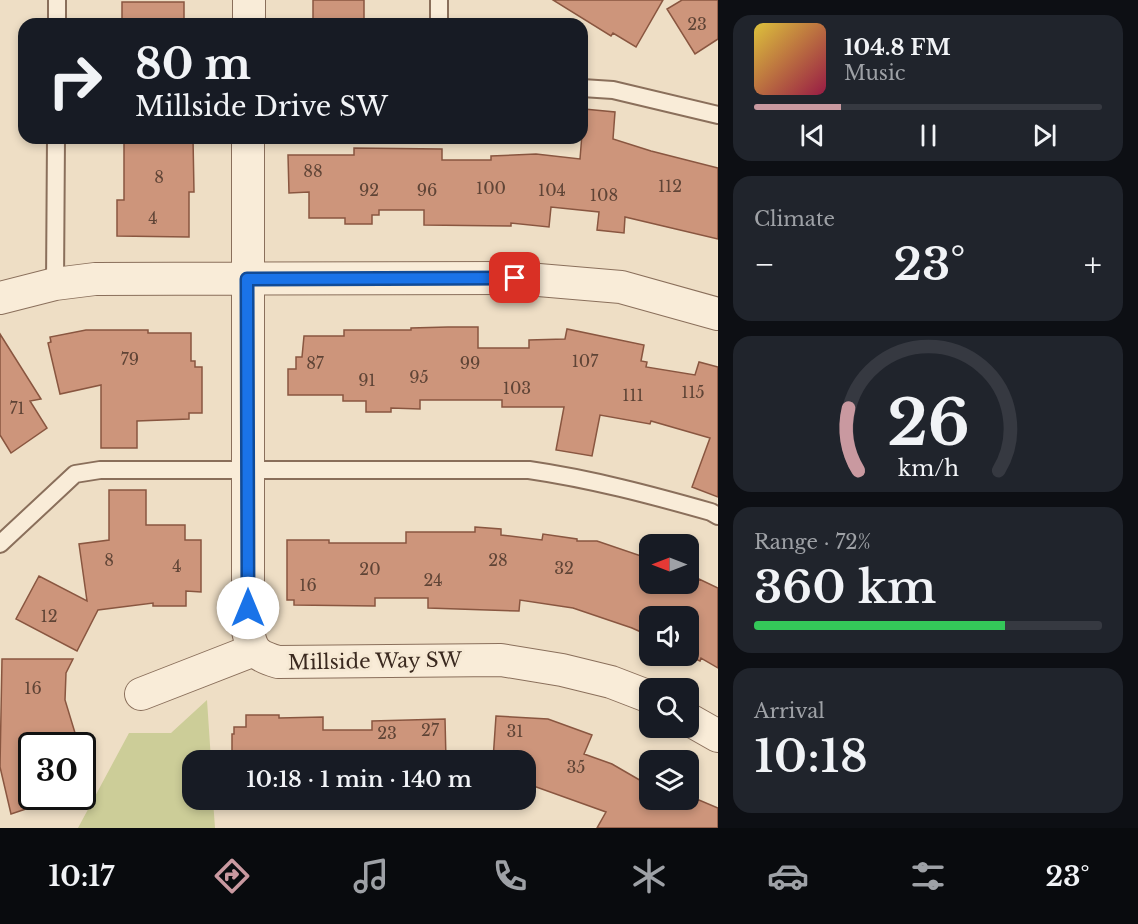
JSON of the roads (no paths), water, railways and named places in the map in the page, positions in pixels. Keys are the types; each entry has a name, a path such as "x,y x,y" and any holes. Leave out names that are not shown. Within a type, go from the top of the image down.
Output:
{"street":[{"path":"249,0 249,18"},
{"path":"141,694 254,650 248,631 248,144"},
{"path":"0,298 55,284 96,279 515,278 621,287 718,314"},
{"name":"Millside Way SW","path":"254,650 262,658 278,662 501,660 611,682 639,693"},
{"path":"699,725 718,736"}],"lane":[{"path":"57,0 57,18"},
{"path":"439,0 439,18"},
{"path":"588,88 613,90 718,115"},
{"path":"55,284 56,144"},
{"path":"0,544 75,474 100,470 529,470 571,476 643,493 718,516"}]}
